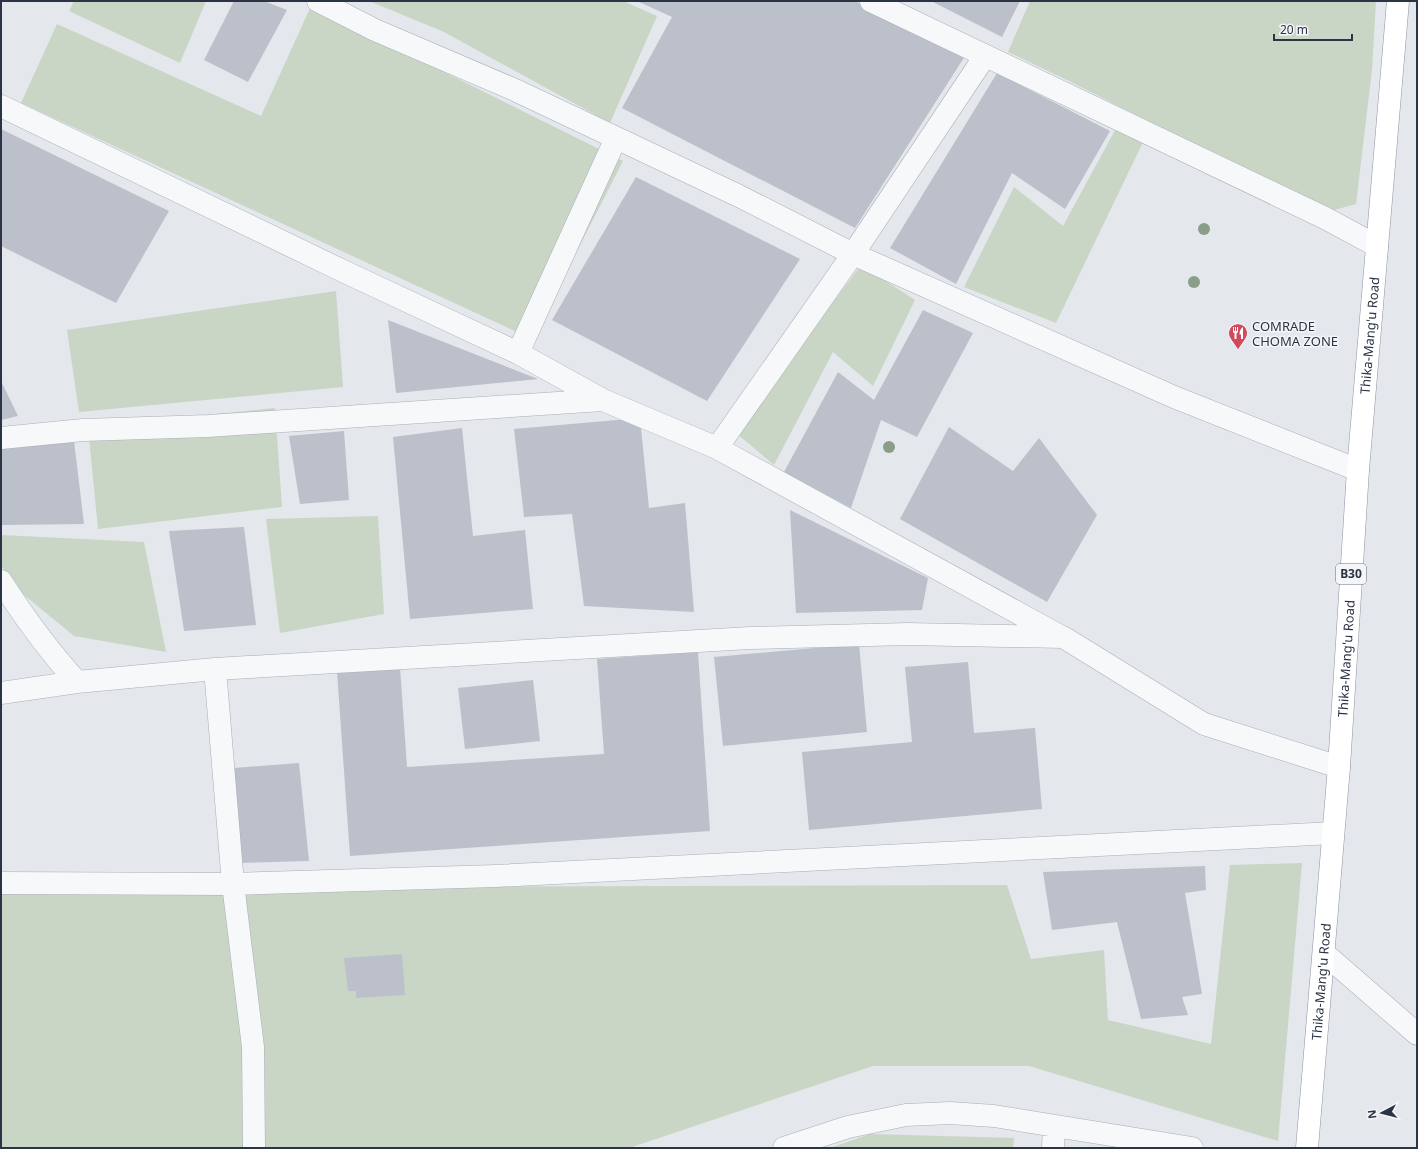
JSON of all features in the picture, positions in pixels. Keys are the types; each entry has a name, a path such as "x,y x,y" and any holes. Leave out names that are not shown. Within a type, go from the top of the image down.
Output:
{"highway":[{"name":"Thika-Mang'u Road","path":"1307,1148 1325,954 1339,767 1358,470 1398,1"}],"street":[{"path":"318,1 375,30 515,90 739,196 853,254 1174,397 1358,470"},
{"path":"871,1 1318,214 1377,246"},
{"path":"717,448 853,254 985,56"},
{"path":"1,106 301,251 518,353 603,400 717,448 1063,637 1204,724 1339,767"},
{"path":"518,353 616,138"},
{"path":"1,438 83,430 223,425 603,400"},
{"path":"1,581 25,619 52,654 77,682"},
{"path":"1,693 77,682 215,669 750,638 908,634 1063,637"},
{"path":"215,669 233,884 253,1048 254,1148"},
{"path":"1,883 233,884 496,876 1333,833"},
{"path":"1325,954 1417,1034"},
{"path":"784,1148 848,1127 906,1115 950,1113 994,1116 1192,1148"},
{"path":"1052,1148 1054,1126"}],"green space":[{"path":"74,1 206,1 180,63 69,11"},
{"path":"369,1 623,1 657,16 610,123 444,32"},
{"path":"1030,1 1376,1 1372,70 1356,204 1327,212 1071,82 1008,52"},
{"path":"311,6 623,161 532,339 21,103 57,24 261,116"},
{"path":"1119,123 1146,136 1056,323 964,287 1014,187 1063,226"},
{"path":"861,265 915,300 873,386 833,352 774,465 736,433"},
{"path":"336,291 343,387 79,412 67,330"},
{"path":"275,408 282,507 98,529 88,427"},
{"path":"378,516 384,614 280,633 266,519"},
{"path":"1,535 144,542 166,652 74,636 13,586 1,565"},
{"path":"1302,863 1278,1141 1029,1066 873,1066 629,1148 1,1148 1,888 1007,885 1031,959 1104,950 1108,1020 1211,1044 1230,865"},
{"path":"870,1134 1014,1138 1013,1148 830,1148"}],"building":[{"path":"234,1 264,1 287,10 248,82 204,60"},
{"path":"637,1 855,1 967,53 855,228 622,108 672,17"},
{"path":"931,1 1020,1 1002,37"},
{"path":"997,73 1110,131 1065,209 1012,173 956,284 890,248"},
{"path":"1,129 169,211 116,303 1,246"},
{"path":"636,177 800,259 707,401 552,320"},
{"path":"923,310 973,333 917,437 881,420 851,508 784,472 838,372 874,400"},
{"path":"388,320 538,379 396,393"},
{"path":"1,381 18,416 1,420"},
{"path":"640,418 649,508 685,503 694,612 584,606 572,514 524,517 514,429"},
{"path":"949,427 1013,471 1039,438 1097,515 1047,602 900,519"},
{"path":"462,428 473,536 525,530 533,609 410,619 393,437"},
{"path":"344,431 349,500 300,504 289,436"},
{"path":"74,441 84,524 1,525 1,449"},
{"path":"790,510 928,578 922,610 796,613"},
{"path":"244,527 256,625 184,631 169,531"},
{"path":"859,644 867,732 723,746 714,657"},
{"path":"698,652 710,831 350,856 337,672 400,667 407,767 604,754 597,659"},
{"path":"968,662 974,733 1035,728 1042,809 809,830 802,752 912,742 905,667"},
{"path":"533,680 540,741 465,749 458,688"},
{"path":"299,763 309,861 238,863 234,768"},
{"path":"1205,866 1206,890 1185,893 1202,994 1182,997 1188,1015 1141,1019 1117,922 1052,930 1043,872"},
{"path":"402,954 405,995 356,998 356,991 348,991 344,958"}],"place":[{"name":"COMRADE CHOMA ZONE","path":"1238,350"}]}
